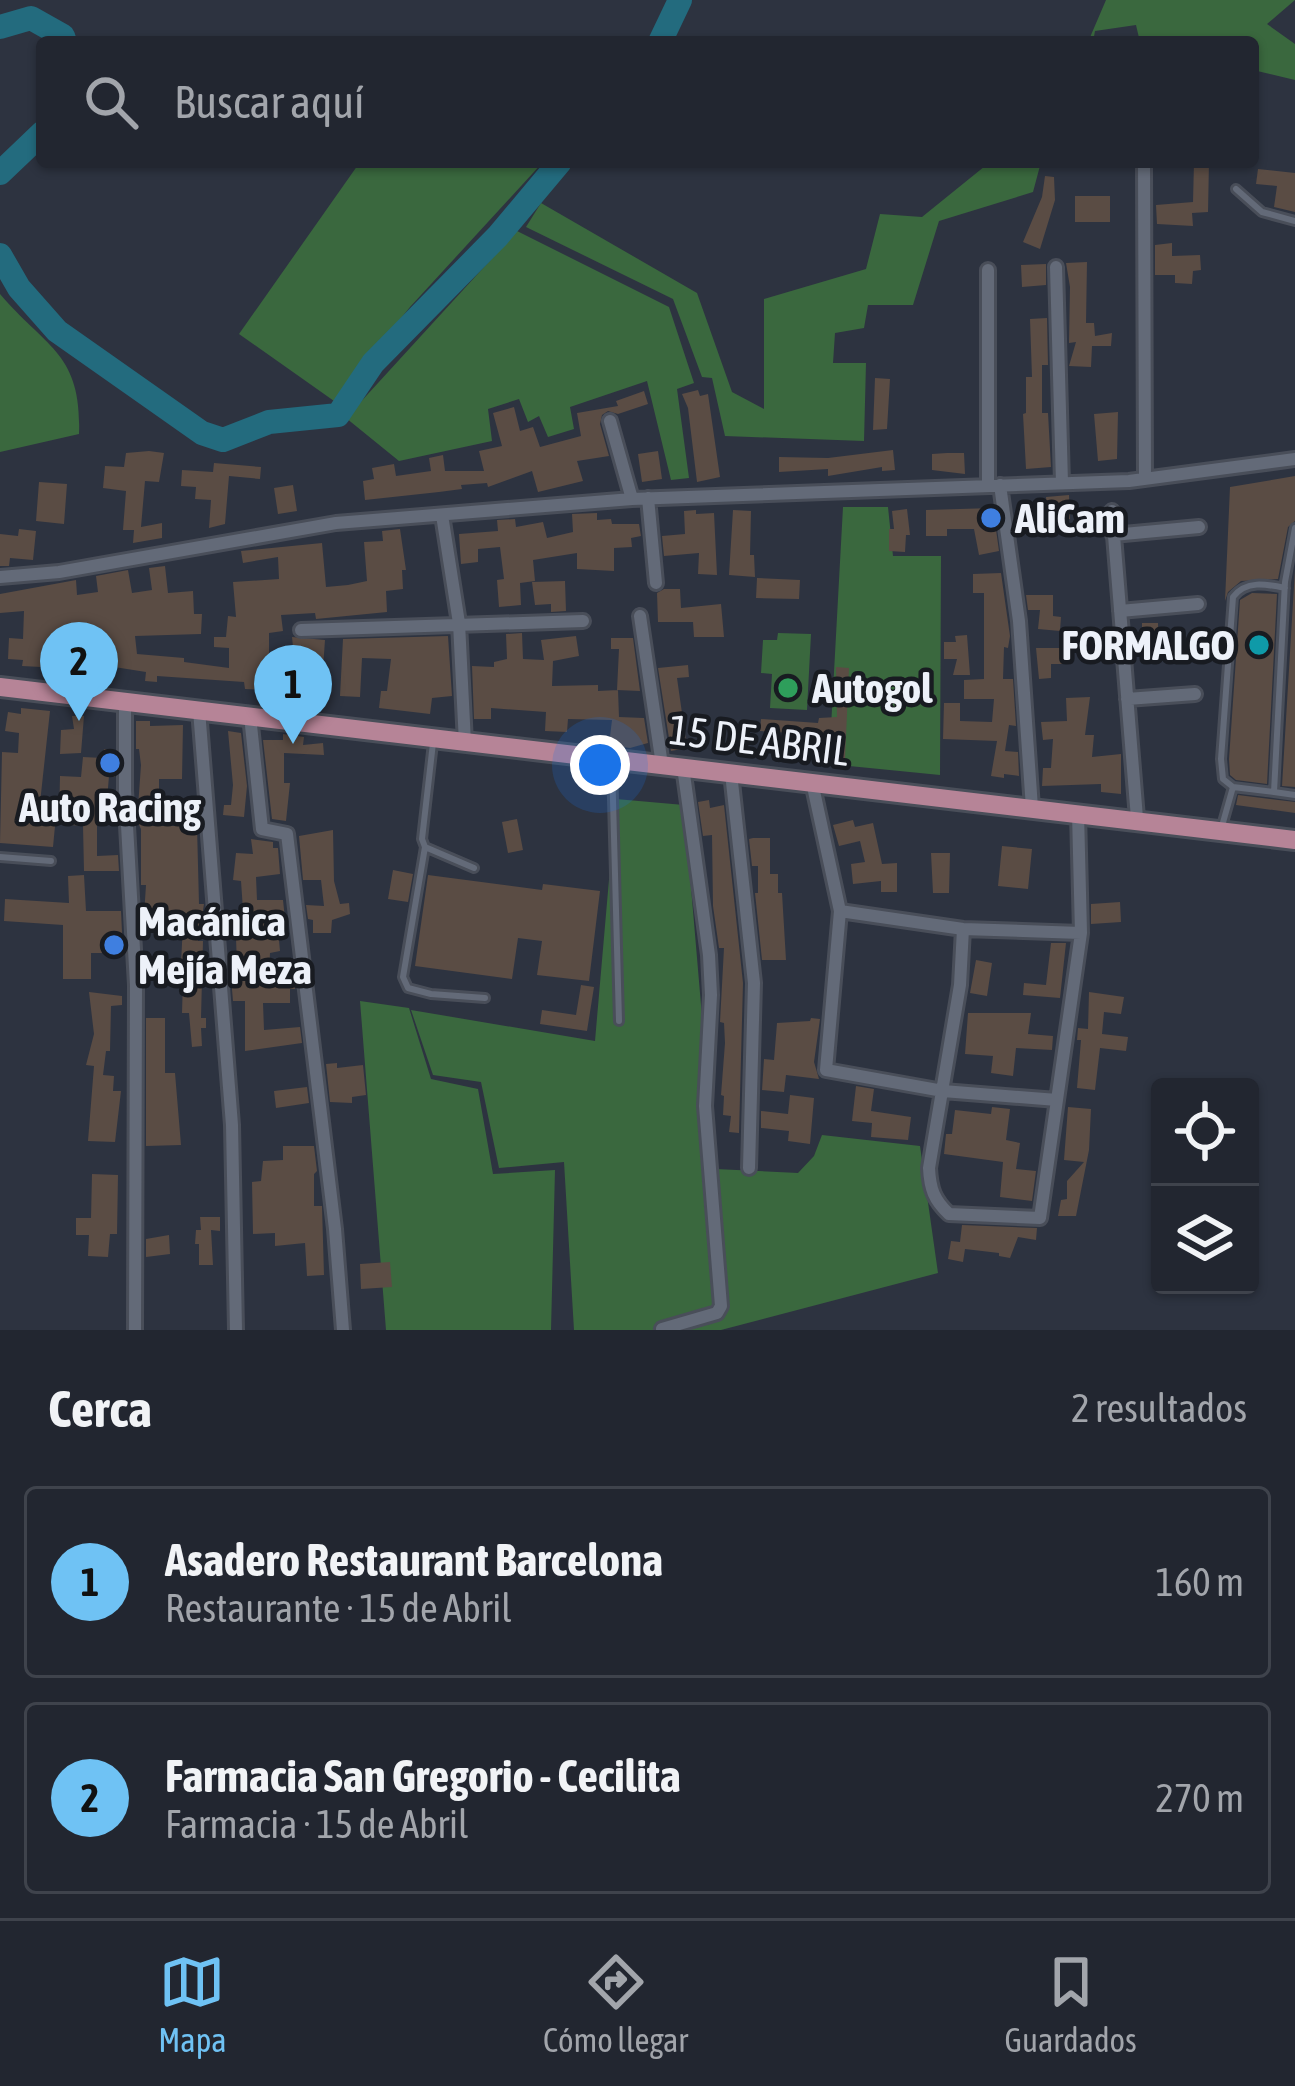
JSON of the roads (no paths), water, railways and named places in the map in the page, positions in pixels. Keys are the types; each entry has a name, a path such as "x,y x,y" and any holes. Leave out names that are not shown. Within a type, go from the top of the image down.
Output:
{"main road":[{"name":"15 DE ABRIL","path":"0,687 1295,840"}],"street":[{"path":"1144,168 1145,479"},
{"path":"1055,267 1062,483"},
{"path":"988,270 994,486 1019,621 1032,808"},
{"path":"610,422 632,499"},
{"path":"0,577 58,572 336,523 648,498 1145,479 1295,459"},
{"path":"648,498 656,583"},
{"path":"1112,511 1137,818"},
{"path":"442,515 459,623 465,743"},
{"path":"1113,535 1199,527"},
{"path":"1120,611 1198,604"},
{"path":"640,616 662,765"},
{"path":"301,629 583,621"},
{"path":"1127,699 1195,694"},
{"path":"125,702 136,985 135,1330"},
{"path":"200,710 232,1125 236,1330"},
{"path":"250,716 262,830 286,834 343,1330"},
{"path":"662,1329 717,1313 721,1306 705,1106 709,955 683,767"},
{"path":"731,773 754,983 749,1168"},
{"path":"812,782 840,911 826,1070 943,1091 1057,1100"},
{"path":"963,928 960,985 928,1168 930,1190 950,1214 1040,1218 1081,933 1078,813"},
{"path":"840,911 963,928 1081,933"}],"lane":[{"path":"1236,189 1262,212 1295,221"},
{"path":"1274,792 1285,588 1295,528"},
{"path":"1285,588 1245,586 1233,598 1221,759 1223,779 1233,787 1295,795"},
{"path":"433,739 424,847 403,976 408,988 485,998"},
{"path":"612,759 619,1021"},
{"path":"1222,829 1233,787"},
{"path":"424,847 474,868"},
{"path":"0,857 51,861"}],"waterway":[{"path":"663,36 680,0"},
{"path":"0,27 31,18 63,36"},
{"path":"0,173 36,139"},
{"path":"0,255 19,288 57,331 202,433 223,440 269,422 338,415 373,363 498,236 555,168"}],"place":[{"name":"AliCam","path":"991,518"},
{"name":"FORMALGO","path":"1259,645"},
{"name":"Autogol","path":"788,688"},
{"name":"Farmacia San Gregorio - Cecilita","path":"79,721"},
{"name":"Asadero Restaurant Barcelona","path":"293,744"},
{"name":"Auto Racing","path":"110,763"},
{"name":"Macánica Mejía Meza","path":"114,945"}]}
